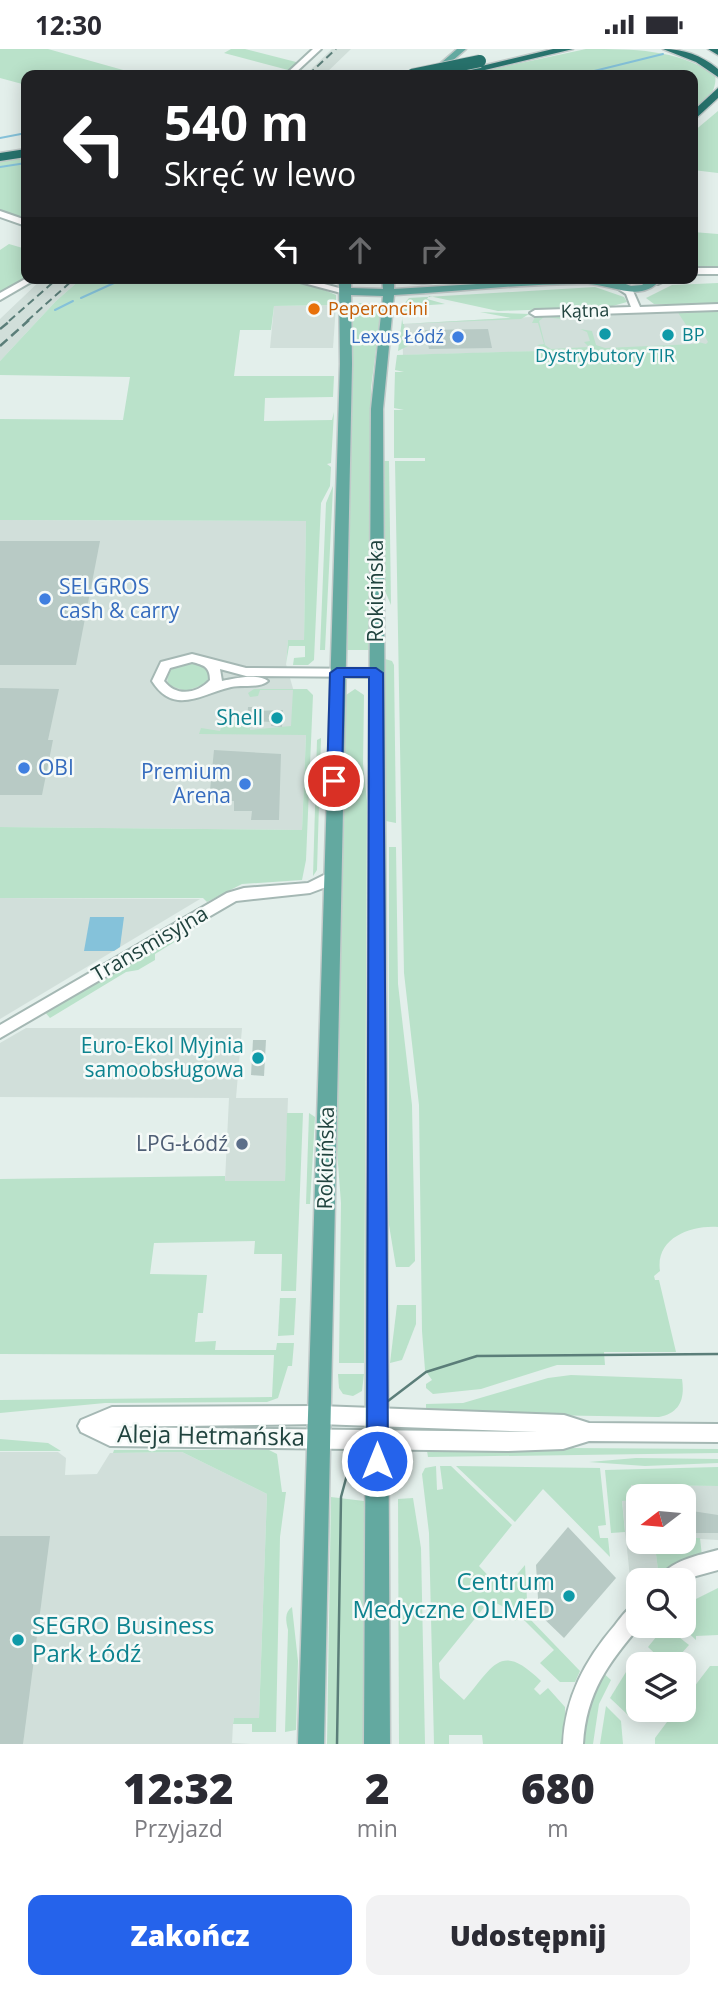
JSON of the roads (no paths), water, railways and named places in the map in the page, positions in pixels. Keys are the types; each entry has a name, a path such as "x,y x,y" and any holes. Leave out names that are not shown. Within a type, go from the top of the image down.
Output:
{"highway":[{"path":"436,70 568,49"},
{"path":"473,70 539,52 578,49"},
{"path":"668,49 700,59 718,74"},
{"path":"713,49 718,52"},
{"path":"698,113 718,91"},
{"path":"698,114 718,98"},
{"path":"698,124 718,107"},
{"path":"0,148 21,145"},
{"path":"0,157 21,154"}],"main road":[{"path":"437,70 462,49"},
{"name":"Rokicińska","path":"377,1744 377,397 388,284"},
{"path":"345,285 389,292 534,284"},
{"name":"Rokicińska","path":"311,1744 345,285"}],"street":[{"path":"294,70 317,49"},
{"path":"0,214 21,221"},
{"path":"698,271 718,271"},
{"path":"698,277 718,277"},
{"path":"0,297 23,284"},
{"name":"Kątna","path":"612,284 630,293 640,308"},
{"name":"Kątna","path":"640,308 640,294 652,284"},
{"name":"Kątna","path":"535,313 718,307"},
{"path":"337,677 246,672 197,659 180,659 165,665 158,677 162,688 176,695 191,696 209,689 244,682 376,677"},
{"path":"209,689 217,676 210,664"},
{"path":"331,906 323,896 311,889 332,876"},
{"name":"Transmisyjna","path":"0,1032 232,897 265,890 311,889"},
{"name":"Aleja Hetmańska","path":"319,1426 110,1437 87,1426 113,1416 319,1426 563,1440 589,1432 718,1433"},
{"path":"690,1568 718,1560"},
{"path":"573,1744 576,1707 583,1687 599,1661 626,1628"}],"water":[{"path":"90,917 124,917 120,947 114,951 84,951"}],"waterway":[{"path":"598,70 663,54"},
{"path":"0,138 21,134"},
{"path":"0,167 21,164"},
{"path":"81,298 112,284"},
{"path":"55,310 73,301"}],"tram line":[{"path":"337,1744 341,1497 354,1449 384,1404 426,1372 477,1356 718,1354"}],"railway":[{"path":"313,70 336,49"},
{"path":"9,321 51,284"},
{"path":"27,321 68,284"},
{"path":"0,329 11,320"},
{"path":"0,346 29,320"}],"place":[{"name":"Peperoncini","path":"314,309"},
{"name":"Dystrybutory TIR","path":"605,334"},
{"name":"BP","path":"668,335"},
{"name":"Lexus Łódź","path":"458,337"},
{"name":"SELGROS cash & carry","path":"45,599"},
{"name":"Shell","path":"277,718"},
{"name":"OBI","path":"24,768"},
{"name":"Premium Arena","path":"245,784"},
{"name":"Euro-Ekol Myjnia samoobsługowa","path":"258,1058"},
{"name":"LPG-Łódź","path":"242,1144"},
{"name":"Centrum Medyczne OLMED","path":"569,1596"},
{"name":"SEGRO Business Park Łódź","path":"18,1640"}]}
